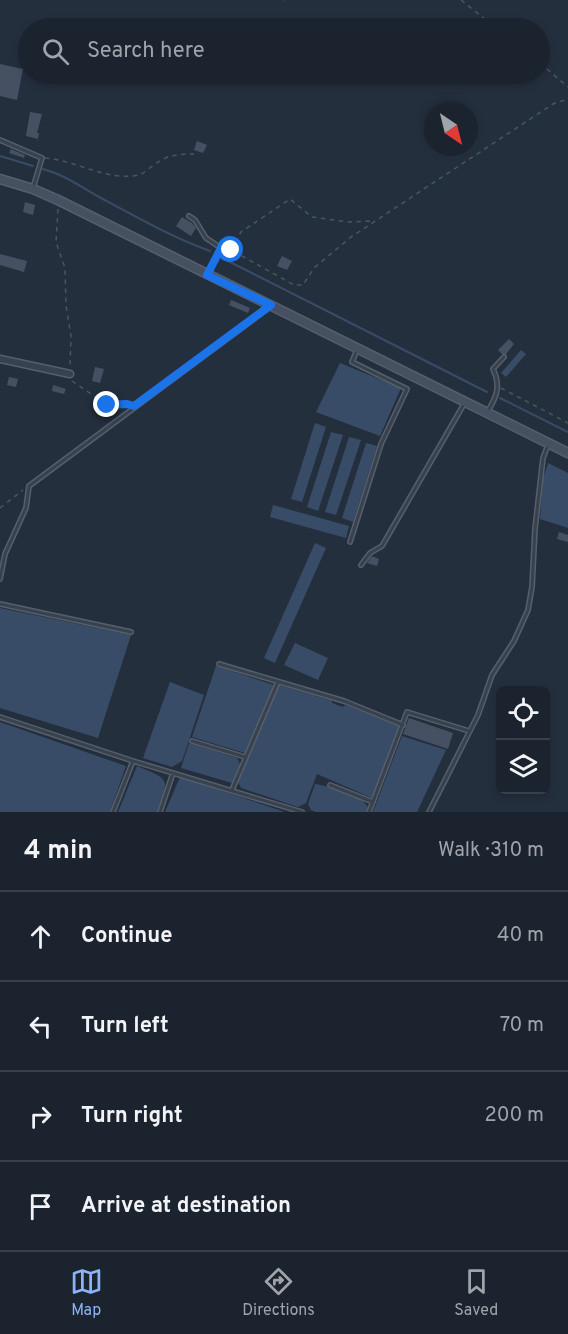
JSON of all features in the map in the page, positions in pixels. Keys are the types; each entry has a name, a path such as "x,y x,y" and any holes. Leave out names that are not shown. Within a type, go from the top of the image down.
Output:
{"main road":[{"path":"0,179 33,189 58,200 568,453"}],"street":[{"path":"0,359 70,374"}],"lane":[{"path":"0,140 42,158 33,189"},
{"path":"189,216 195,220 206,238 221,248 207,275"},
{"path":"0,579 5,554 26,508 29,486 271,305"},
{"path":"350,542 381,444 406,389 352,362 358,349"},
{"path":"487,413 496,397 498,387 493,369 504,357"},
{"path":"361,565 370,553 382,546 465,402"},
{"path":"429,812 478,715 492,675 514,641 528,610 543,458 549,443"},
{"path":"0,604 131,632"},
{"path":"219,664 344,701 403,725"},
{"path":"232,790 278,682"},
{"path":"369,812 407,712 469,731"},
{"path":"0,717 133,761 302,812"},
{"path":"192,741 245,757"},
{"path":"113,812 133,761"},
{"path":"160,812 172,773"},
{"path":"330,785 373,802"}],"path":[{"path":"461,0 484,18"},
{"path":"550,72 568,87"},
{"path":"221,248 231,250 294,285 303,285 314,268 351,237 553,104 568,99"},
{"path":"42,158 60,159 111,174 130,176 140,175 172,154 194,154"},
{"path":"231,250 241,232 290,199 312,217 348,222 377,221"},
{"path":"58,200 56,242 65,268 72,381 107,405 134,406"},
{"path":"498,387 568,423"},
{"path":"0,508 29,486"}],"water":[{"path":"521,350 526,354 506,377 501,373"},
{"path":"340,363 401,388 380,436 316,412"},
{"path":"315,423 326,427 302,502 291,499"},
{"path":"331,432 343,435 318,511 307,507"},
{"path":"349,437 361,440 336,515 325,512"},
{"path":"366,443 377,446 353,522 342,518"},
{"path":"548,463 568,473 568,528 540,519 543,479"},
{"path":"273,505 349,526 346,538 270,517"},
{"path":"315,543 326,548 275,663 264,658"},
{"path":"0,608 131,635 98,738 0,708"},
{"path":"295,643 328,658 318,680 284,665"},
{"path":"216,666 274,685 245,753 192,737"},
{"path":"170,682 204,695 182,761 172,767 143,758"},
{"path":"279,685 332,701 343,707 345,705 399,726 372,798 317,774 306,803 298,807 241,788 238,782"},
{"path":"0,722 126,766 110,812 0,812"},
{"path":"402,736 446,750 417,812 373,812"},
{"path":"189,743 237,758 240,764 232,783 181,768"},
{"path":"137,766 156,774 164,782 164,792 157,812 118,812"},
{"path":"180,777 285,812 165,812"},
{"path":"315,784 344,791 358,798 368,807 366,812 316,812 311,810 308,804"}],"building":[{"path":"0,64 18,68 18,84 20,84 17,100 0,96"},
{"path":"30,112 42,114 37,133 39,133 38,139 26,136"},
{"path":"197,141 207,145 203,153 194,150"},
{"path":"11,149 25,155 24,158 9,153"},
{"path":"25,202 35,205 33,215 23,212"},
{"path":"182,217 196,228 191,236 176,226"},
{"path":"0,254 27,261 24,272 0,265"},
{"path":"282,256 292,261 287,270 277,266"},
{"path":"231,300 250,308 248,313 229,305"},
{"path":"509,339 514,344 506,354 502,354 498,350"},
{"path":"95,367 104,369 100,383 92,381"},
{"path":"9,377 18,379 16,387 7,385"},
{"path":"53,385 66,389 64,394 52,391"},
{"path":"559,532 568,535 568,542 557,539"},
{"path":"372,556 379,559 377,566 367,563"},
{"path":"409,718 453,733 448,749 403,734"}],"waterway":[{"path":"0,156 33,166"},
{"path":"43,169 66,178 168,233 210,251"},
{"path":"220,257 487,392"},
{"path":"500,398 568,432"}],"route":[{"path":"107,405 134,406 251,319 266,311 271,305 207,275 221,248 231,250"}]}
